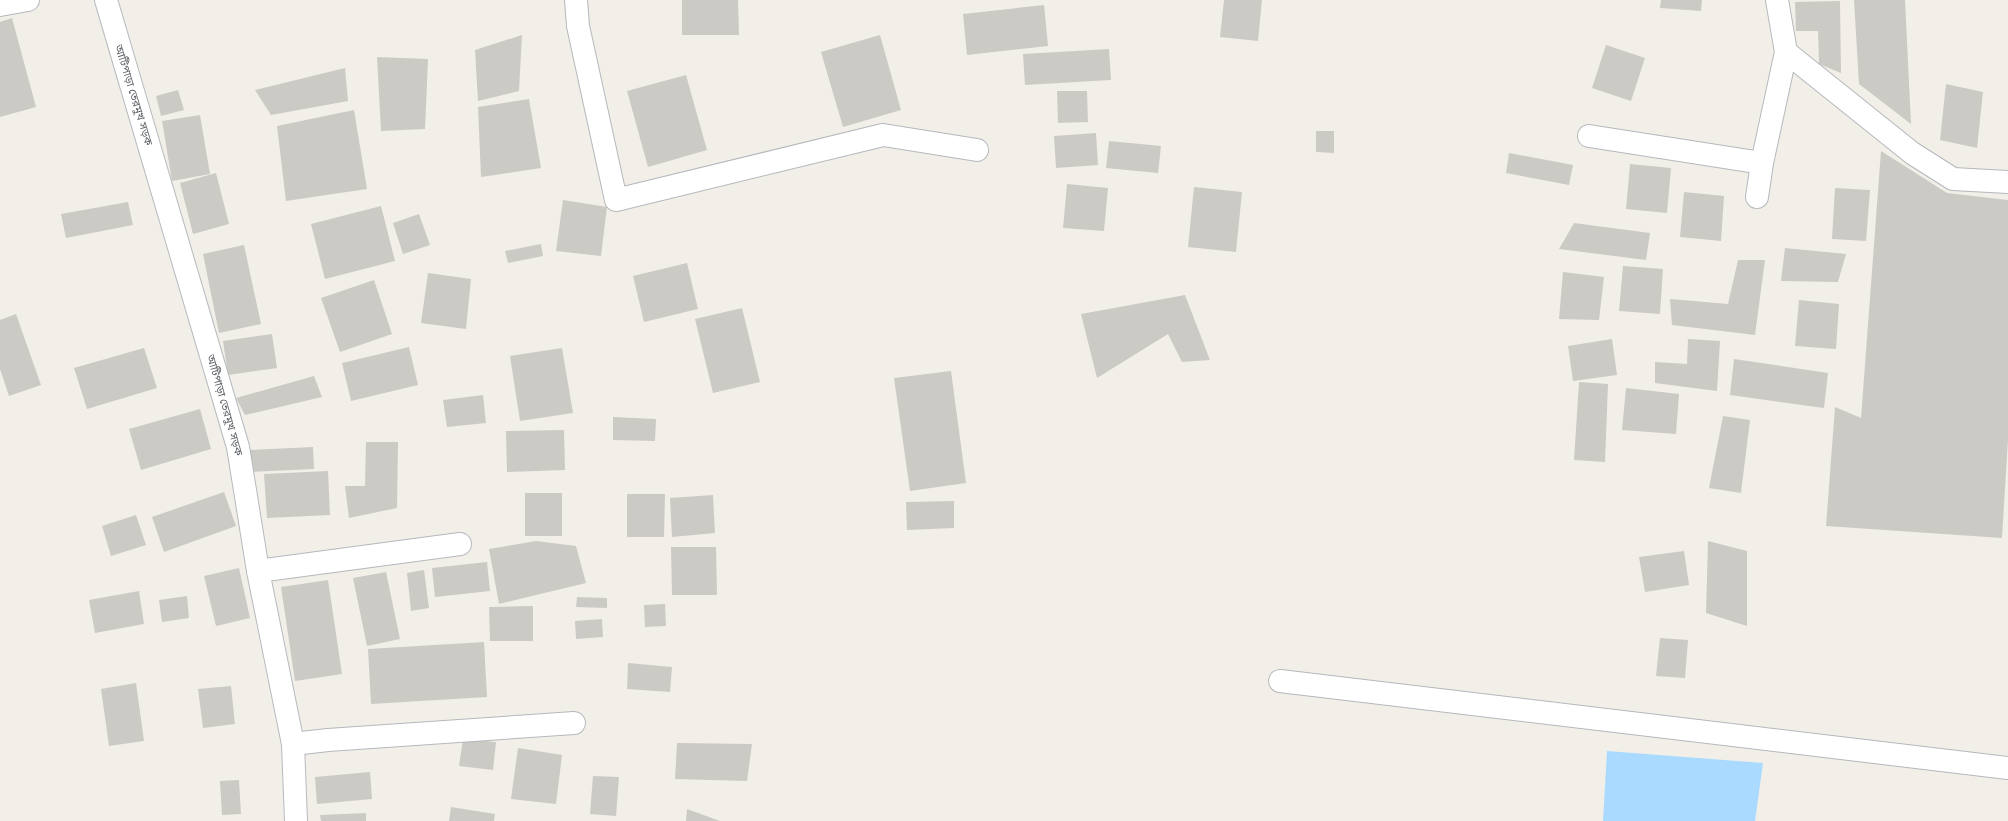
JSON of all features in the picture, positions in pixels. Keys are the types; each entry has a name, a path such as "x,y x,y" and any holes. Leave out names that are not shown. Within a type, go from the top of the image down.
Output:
{"street":[{"path":"0,5 28,0"},
{"name":"আটিপাড়া তেরমুখ সড়ক","path":"106,0 238,448 258,571 293,744 296,821"},
{"path":"576,0 578,26 616,200 883,135 976,150"},
{"path":"1757,197 1762,163 1786,52 1777,0"},
{"path":"1786,52 1912,153 1953,179 2008,182"},
{"path":"1589,136 1762,163"},
{"path":"258,571 460,544"},
{"path":"1280,680 1584,716 1961,764 2008,768"},
{"path":"293,744 328,740 574,723"}],"water":[{"path":"1607,751 1763,763 1755,821 1603,821"}],"building":[{"path":"682,0 738,0 739,35 682,35"},
{"path":"1224,0 1262,0 1258,41 1220,37"},
{"path":"1661,0 1702,0 1701,11 1660,8"},
{"path":"1854,0 1905,0 1911,124 1859,84"},
{"path":"1840,1 1841,73 1819,64 1818,31 1796,31 1795,2"},
{"path":"1044,5 1048,46 967,55 963,14"},
{"path":"12,18 36,107 0,117 0,22"},
{"path":"522,35 519,91 478,101 475,50"},
{"path":"880,35 901,110 843,127 821,52"},
{"path":"1606,45 1645,58 1631,101 1592,88"},
{"path":"1109,49 1111,80 1025,85 1023,54"},
{"path":"377,57 428,59 425,129 381,131"},
{"path":"345,68 348,101 271,115 255,90"},
{"path":"686,75 707,150 648,167 627,91"},
{"path":"1946,84 1983,92 1977,148 1940,140"},
{"path":"178,90 184,110 161,116 156,96"},
{"path":"1057,91 1087,91 1088,122 1058,123"},
{"path":"529,99 541,168 481,177 478,107"},
{"path":"354,110 367,189 286,201 277,126"},
{"path":"200,115 210,174 172,181 162,121"},
{"path":"1316,131 1334,131 1334,153 1316,152"},
{"path":"1096,133 1098,165 1056,168 1054,136"},
{"path":"1109,141 1161,146 1158,173 1106,168"},
{"path":"1881,151 1947,193 2008,200 2008,439 2002,538 1826,526 1835,407 1861,418"},
{"path":"1509,153 1573,165 1569,185 1506,173"},
{"path":"1630,164 1671,168 1667,213 1626,209"},
{"path":"216,173 229,224 193,234 180,183"},
{"path":"1067,184 1108,188 1104,231 1063,228"},
{"path":"1194,187 1242,192 1236,252 1188,247"},
{"path":"1835,188 1870,190 1866,241 1832,239"},
{"path":"1684,192 1724,196 1721,241 1680,237"},
{"path":"563,200 607,207 601,256 556,251"},
{"path":"128,202 133,225 66,238 61,214"},
{"path":"381,206 395,261 325,279 311,224"},
{"path":"419,214 430,245 403,254 393,223"},
{"path":"1574,223 1650,233 1646,260 1559,249"},
{"path":"541,244 543,256 508,263 505,251"},
{"path":"244,245 261,324 219,333 203,254"},
{"path":"1785,248 1846,254 1838,282 1781,281"},
{"path":"1738,260 1765,260 1755,335 1672,325 1670,299 1728,304"},
{"path":"687,263 698,309 644,322 633,276"},
{"path":"1623,266 1663,269 1660,314 1619,311"},
{"path":"1563,272 1604,277 1599,320 1559,319"},
{"path":"428,273 471,279 466,329 421,323"},
{"path":"374,280 392,334 340,352 321,298"},
{"path":"1185,295 1210,360 1182,362 1168,334 1097,378 1081,314"},
{"path":"1799,300 1839,304 1836,349 1795,346"},
{"path":"742,308 760,382 713,393 695,319"},
{"path":"16,314 41,385 9,396 0,369 0,320"},
{"path":"272,334 277,368 228,375 223,341"},
{"path":"1612,339 1617,375 1573,381 1568,346"},
{"path":"1688,339 1720,341 1717,391 1655,383 1655,362 1687,364"},
{"path":"409,347 418,385 351,401 342,363"},
{"path":"144,348 157,388 87,409 74,368"},
{"path":"562,348 573,413 520,421 510,356"},
{"path":"1734,359 1828,373 1824,408 1730,395"},
{"path":"951,371 966,483 910,491 894,378"},
{"path":"314,376 322,397 245,415 236,398"},
{"path":"1579,382 1608,384 1605,462 1574,460"},
{"path":"1626,388 1679,394 1676,434 1622,430"},
{"path":"483,395 486,423 447,427 443,400"},
{"path":"200,409 211,449 141,470 129,429"},
{"path":"1723,416 1750,420 1741,493 1709,488"},
{"path":"613,417 656,419 655,441 613,440"},
{"path":"564,430 565,470 507,472 506,431"},
{"path":"366,442 398,442 397,508 349,518 345,486 365,486"},
{"path":"313,447 314,469 250,472 249,450"},
{"path":"328,471 330,515 267,518 264,474"},
{"path":"224,492 236,526 164,552 152,517"},
{"path":"525,493 562,493 562,536 525,536"},
{"path":"627,494 665,494 664,537 627,537"},
{"path":"713,495 715,533 672,537 670,498"},
{"path":"954,501 954,528 907,530 906,502"},
{"path":"136,515 146,545 111,556 102,526"},
{"path":"536,541 576,546 586,583 499,604 489,549"},
{"path":"1708,541 1747,551 1747,626 1706,613"},
{"path":"671,547 716,547 717,595 672,595"},
{"path":"1684,551 1689,585 1645,592 1639,557"},
{"path":"487,562 490,591 435,597 432,568"},
{"path":"239,568 250,618 216,626 204,576"},
{"path":"424,570 429,608 411,611 407,573"},
{"path":"386,572 400,639 367,646 353,578"},
{"path":"328,580 342,674 295,681 281,587"},
{"path":"139,591 144,624 95,633 89,600"},
{"path":"187,596 189,618 162,622 159,600"},
{"path":"577,597 607,598 607,608 576,607"},
{"path":"665,604 666,626 645,627 644,605"},
{"path":"533,606 533,641 490,641 489,607"},
{"path":"602,619 603,637 576,639 575,621"},
{"path":"1660,638 1688,640 1685,678 1656,676"},
{"path":"484,642 487,697 371,704 368,649"},
{"path":"628,663 672,667 670,692 627,689"},
{"path":"136,683 144,741 109,746 101,689"},
{"path":"231,686 235,724 203,728 198,689"},
{"path":"463,739 496,742 493,770 459,766"},
{"path":"677,743 752,744 747,781 675,779"},
{"path":"518,748 562,755 556,804 511,799"},
{"path":"370,772 372,799 317,804 315,777"},
{"path":"593,776 619,777 616,816 590,814"},
{"path":"239,780 241,814 222,815 220,781"},
{"path":"451,807 495,814 494,821 449,821"},
{"path":"687,809 720,821 686,821"},
{"path":"366,813 366,821 321,821 320,815"}]}
